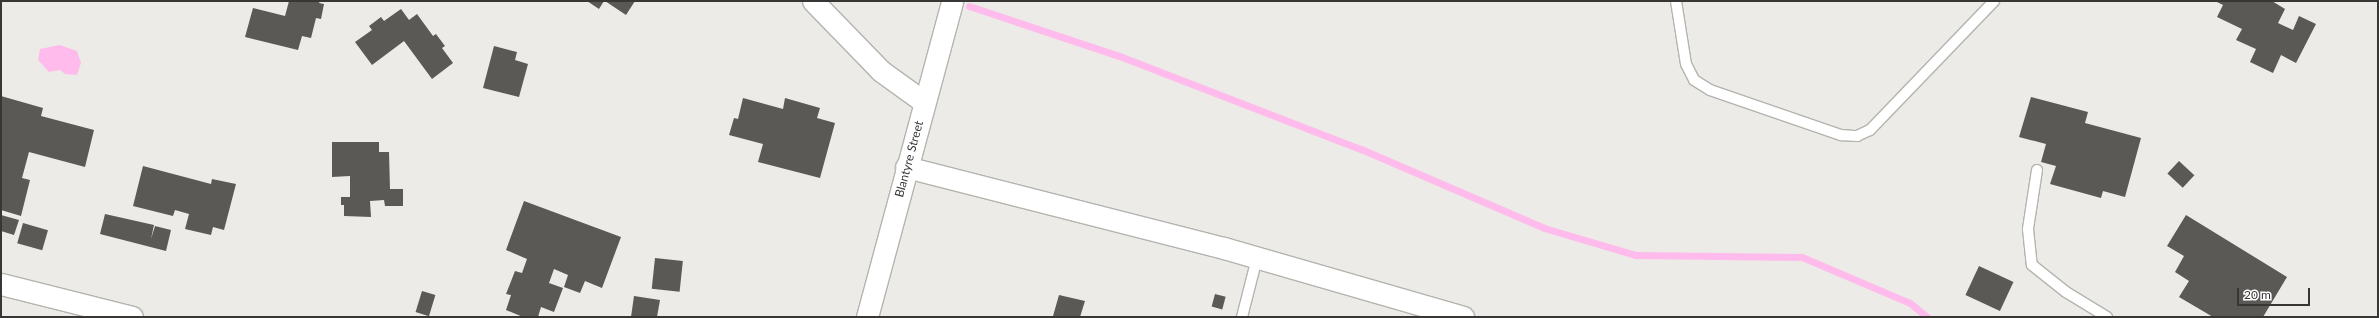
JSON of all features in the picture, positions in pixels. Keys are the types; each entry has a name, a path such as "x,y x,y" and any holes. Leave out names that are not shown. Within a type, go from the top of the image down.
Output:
{"street":[{"path":"813,1 881,71 924,102"},
{"name":"Blantyre Street","path":"867,317 906,167 952,1"},
{"path":"906,167 1256,258 1463,317"},
{"path":"1,284 132,317"}],"lane":[{"path":"1676,1 1686,64 1694,80 1710,90 1841,135 1856,136 1870,130 1994,1"},
{"path":"2037,170 2028,229 2032,265 2066,292 2107,317"},
{"path":"1242,317 1256,258"}],"shaded area":[{"path":"60,45 77,51 81,63 77,75 65,74 60,70 49,72 38,60 40,49"}],"building":[{"path":"289,1 320,1 319,3 324,4 321,19 316,18 311,38 302,36 298,50 245,37 253,8 285,16"},
{"path":"587,1 604,1 599,9"},
{"path":"605,1 635,1 626,15"},
{"path":"2215,1 2272,1 2285,9 2278,23 2293,30 2299,16 2316,24 2296,63 2281,55 2273,73 2250,62 2256,49 2236,40 2242,29 2217,17 2223,5"},
{"path":"401,9 409,20 417,14 433,36 436,34 445,46 442,48 453,63 432,79 404,41 372,65 355,42 372,30 369,26 381,17 384,21"},
{"path":"494,46 517,52 515,60 528,64 519,97 483,88"},
{"path":"1,96 43,108 41,116 94,130 85,167 29,152 22,178 30,180 21,216 1,210"},
{"path":"2031,97 2088,112 2085,123 2141,138 2125,197 2103,191 2101,198 2050,184 2056,166 2041,162 2046,144 2019,137"},
{"path":"743,98 783,109 785,98 820,108 817,118 835,123 820,178 758,162 763,144 729,135 734,118 738,119"},
{"path":"332,142 379,142 379,152 389,152 390,189 403,189 403,206 385,206 384,200 370,201 371,217 344,216 344,205 341,205 341,197 350,197 350,176 332,177"},
{"path":"2179,161 2194,175 2183,188 2167,173"},
{"path":"143,166 211,184 212,179 236,184 224,230 213,227 211,235 185,229 189,214 175,210 173,216 133,206"},
{"path":"524,201 621,237 602,288 585,281 580,293 564,287 568,275 554,269 549,283 563,288 554,312 541,307 538,317 523,317 506,310 511,295 506,294 515,271 522,273 527,259 506,250"},
{"path":"105,214 154,225 151,239 155,226 171,230 166,251 100,234"},
{"path":"1,215 19,220 14,235 1,231"},
{"path":"2186,215 2287,277 2263,317 2213,317 2179,297 2189,281 2175,272 2184,256 2167,246"},
{"path":"23,223 48,230 42,250 17,243"},
{"path":"655,258 683,261 680,292 652,289"},
{"path":"1979,266 2013,282 2000,311 1965,295"},
{"path":"422,291 435,295 429,316 416,312"},
{"path":"1215,294 1226,297 1222,309 1212,307"},
{"path":"1059,295 1085,301 1080,317 1049,317 1053,316"},
{"path":"634,296 660,300 657,317 631,317"}],"waterway":[{"path":"969,6 1122,57 1361,149 1544,228 1636,255 1802,257 1910,303 1927,317"}]}
